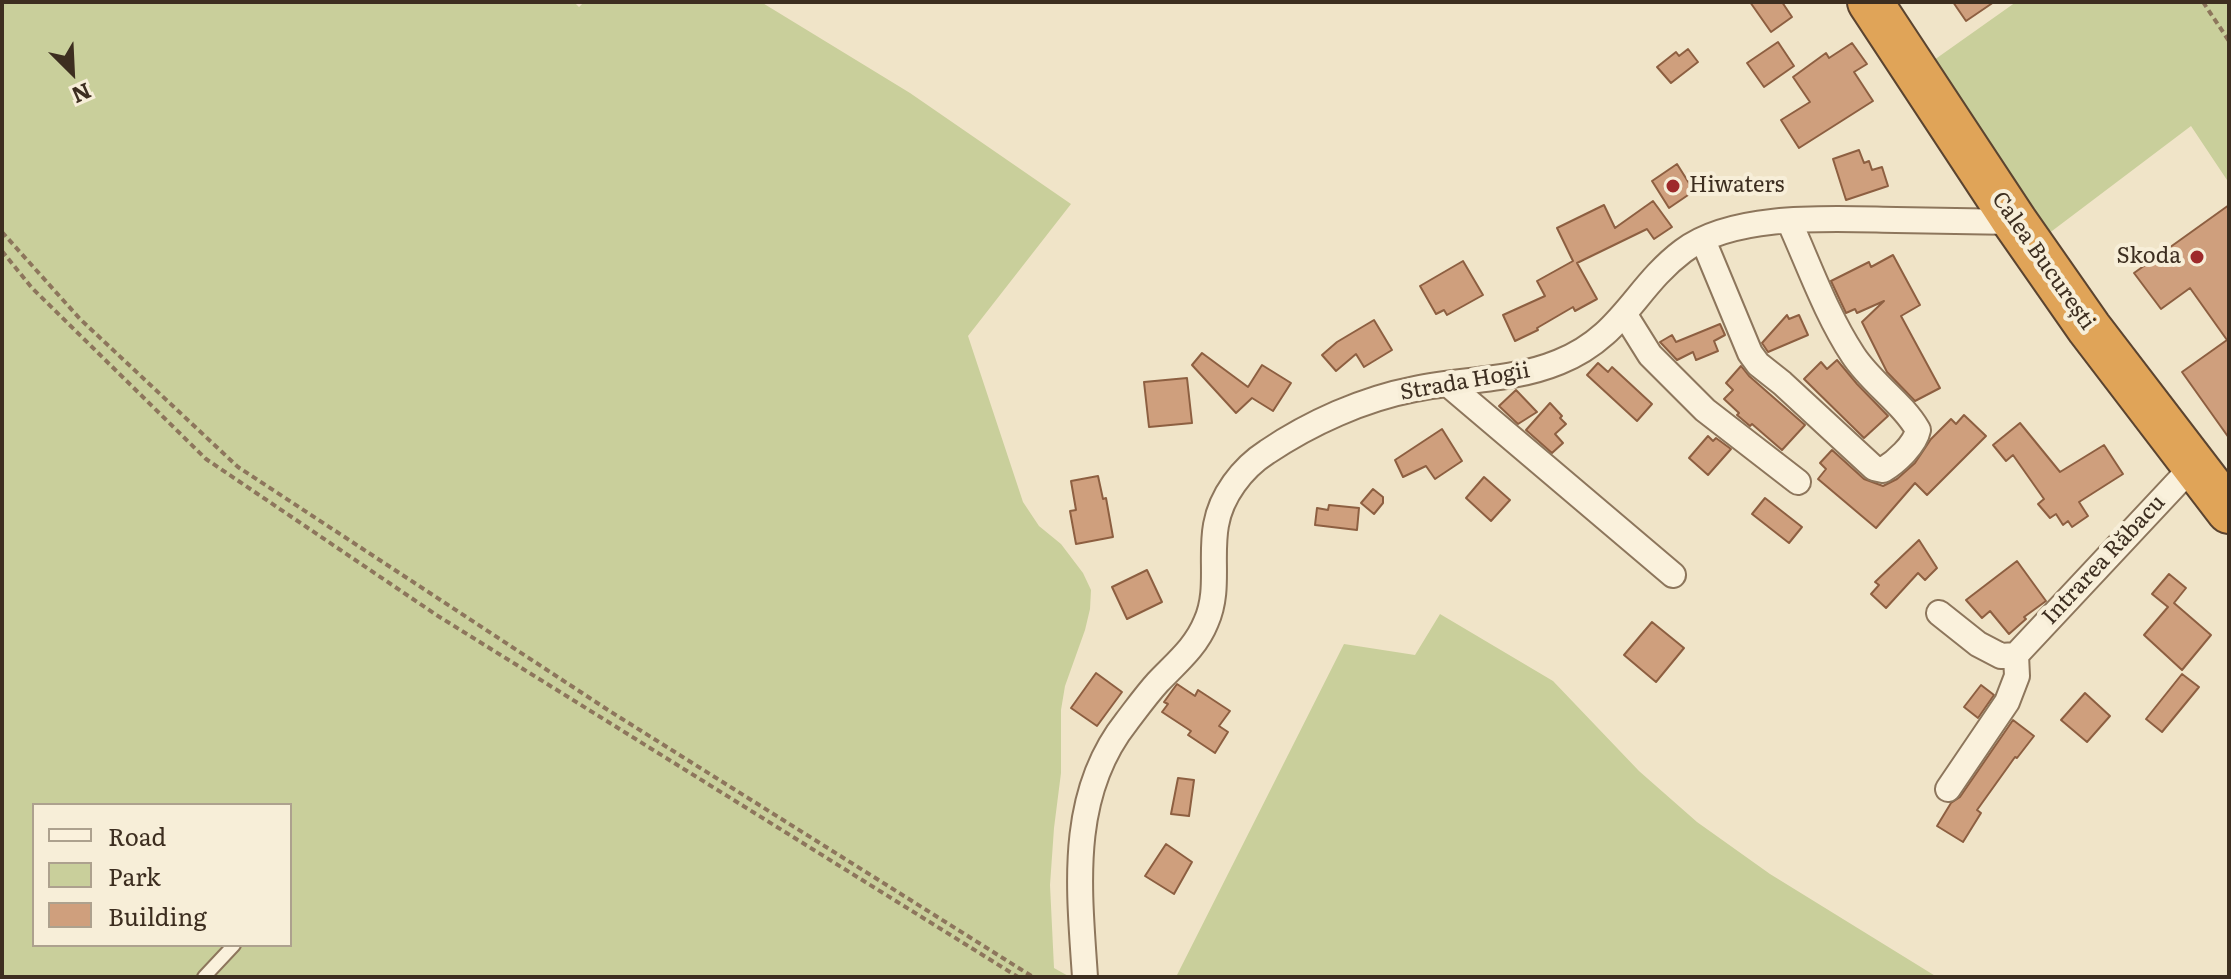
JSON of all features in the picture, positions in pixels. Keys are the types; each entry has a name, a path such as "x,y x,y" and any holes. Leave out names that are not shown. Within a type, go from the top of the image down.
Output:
{"highway":[{"name":"Calea București","path":"1870,2 2089,328 2229,511"}],"street":[{"name":"Strada Hogii","path":"1085,977 1079,896 1080,849 1085,811 1095,777 1123,726 1156,684 1188,652 1206,622 1214,595 1216,524 1227,494 1242,472 1264,454 1297,434 1364,404 1395,394 1534,371 1562,361 1598,340 1625,315 1670,261 1687,247 1746,226 1843,219 2015,222"},
{"path":"1703,240 1750,353 1758,364 1874,468 1883,470 1917,438 1918,430 1854,356 1789,221"},
{"path":"1625,315 1650,355 1705,410 1798,482"},
{"path":"1449,385 1673,575"},
{"name":"Intrarea Răbacu","path":"2016,655 2193,466"},
{"path":"1939,613 1978,644 2001,656 2016,655 2017,676 2007,702 1948,789"}],"lane":[{"path":"204,977 232,947"}],"path":[{"path":"2203,2 2229,41"},
{"path":"2,232 80,319 238,467 608,710 1033,977"},
{"path":"2,251 32,288 206,459 438,616 1018,977"}],"green space":[{"path":"2,2 574,2 579,7 584,2 761,2 910,93 1071,204 968,336 1023,502 1039,526 1061,544 1083,573 1091,590 1085,630 1065,686 1061,710 1061,773 1050,885 1054,968 1070,977 2,977"},
{"path":"2016,2 2229,2 2229,183 2191,126 2048,234 1927,65"},
{"path":"1440,614 1553,681 1639,771 1697,822 1770,874 1937,977 1176,977 1344,644 1415,655"}],"building":[{"path":"1750,2 1782,2 1792,17 1771,32"},
{"path":"1953,2 1994,2 1966,21"},
{"path":"1778,42 1794,66 1764,87 1747,63"},
{"path":"1852,43 1867,64 1854,72 1873,101 1799,148 1781,120 1810,102 1793,77 1826,53 1829,58"},
{"path":"1688,49 1698,62 1671,83 1657,67 1676,52 1679,56"},
{"path":"1859,150 1864,163 1869,161 1872,170 1882,167 1888,186 1846,200 1833,159"},
{"name":"Hiwaters","path":"1677,164 1694,191 1669,208 1652,181"},
{"path":"1653,201 1672,227 1654,239 1647,229 1577,263 1597,299 1575,311 1573,307 1515,341 1503,315 1545,296 1537,281 1573,261 1557,228 1604,205 1615,228"},
{"path":"2229,205 2229,438 2182,372 2227,340 2190,288 2161,309 2134,273"},
{"path":"1893,255 1920,305 1901,316 1940,388 1915,401 1887,372 1862,322 1884,301 1857,313 1855,309 1846,313 1831,281 1869,262 1871,267"},
{"path":"1463,261 1483,295 1447,315 1444,310 1436,314 1420,286"},
{"path":"1787,315 1789,319 1799,315 1808,335 1768,352 1762,343"},
{"path":"1374,320 1392,350 1364,367 1356,354 1336,371 1322,355 1337,342"},
{"path":"1720,324 1725,335 1714,341 1718,351 1696,360 1693,352 1677,360 1660,342 1672,335 1676,342"},
{"path":"1202,353 1248,387 1262,365 1291,383 1273,411 1252,398 1236,413 1192,365"},
{"path":"1837,360 1888,416 1864,438 1804,379 1821,362 1827,369"},
{"path":"1598,363 1608,372 1612,367 1652,404 1637,421 1587,375"},
{"path":"1741,366 1805,425 1782,450 1737,415 1739,413 1724,399 1733,390 1726,383"},
{"path":"1187,378 1192,423 1149,427 1144,382"},
{"path":"1516,390 1537,412 1518,424 1499,406"},
{"path":"1550,403 1566,424 1555,434 1563,443 1552,453 1526,430"},
{"path":"1964,415 1986,436 1927,495 1915,483 1876,528 1818,479 1826,469 1820,463 1832,450 1864,479 1883,486 1897,479 1915,463 1931,439 1951,419 1956,424"},
{"path":"2020,423 2060,472 2104,445 2123,474 2079,502 2088,516 2072,527 2068,521 2063,525 2056,514 2050,518 2038,504 2044,499 2013,455 2006,461 1993,445"},
{"path":"1442,429 1462,461 1435,479 1426,466 1403,477 1395,460"},
{"path":"1708,436 1731,449 1708,475 1689,458"},
{"path":"1098,476 1103,499 1106,498 1113,537 1076,544 1070,511 1076,510 1071,481"},
{"path":"1484,477 1510,500 1491,521 1466,498"},
{"path":"1373,489 1383,497 1383,503 1374,514 1361,503"},
{"path":"1765,498 1802,527 1789,543 1752,514"},
{"path":"1329,505 1359,508 1357,530 1315,525 1317,508 1328,510"},
{"path":"1919,540 1937,568 1925,580 1918,573 1886,608 1871,594 1879,585 1875,582"},
{"path":"2017,561 2046,601 2024,617 2026,619 2009,634 1990,611 1982,618 1966,600"},
{"path":"1147,570 1162,602 1127,619 1112,587"},
{"path":"2169,574 2186,588 2174,603 2211,635 2182,670 2144,635 2168,607 2152,594"},
{"path":"1652,622 1684,648 1656,682 1624,655"},
{"path":"1096,673 1122,692 1097,726 1071,708"},
{"path":"2182,674 2199,687 2162,732 2146,719"},
{"path":"1177,684 1195,696 1198,690 1230,711 1219,726 1228,732 1215,753 1188,735 1191,731 1162,712 1168,704 1164,702"},
{"path":"1981,685 1994,695 1978,718 1964,707"},
{"path":"2085,693 2110,716 2087,742 2061,720"},
{"path":"2013,720 2034,736 1977,810 1981,813 1963,842 1937,826"},
{"path":"1178,778 1194,780 1189,816 1171,814"},
{"path":"1166,844 1192,862 1174,894 1145,876"}],"place":[{"name":"Hiwaters","path":"1673,186"},
{"name":"Skoda","path":"2197,257"}]}
